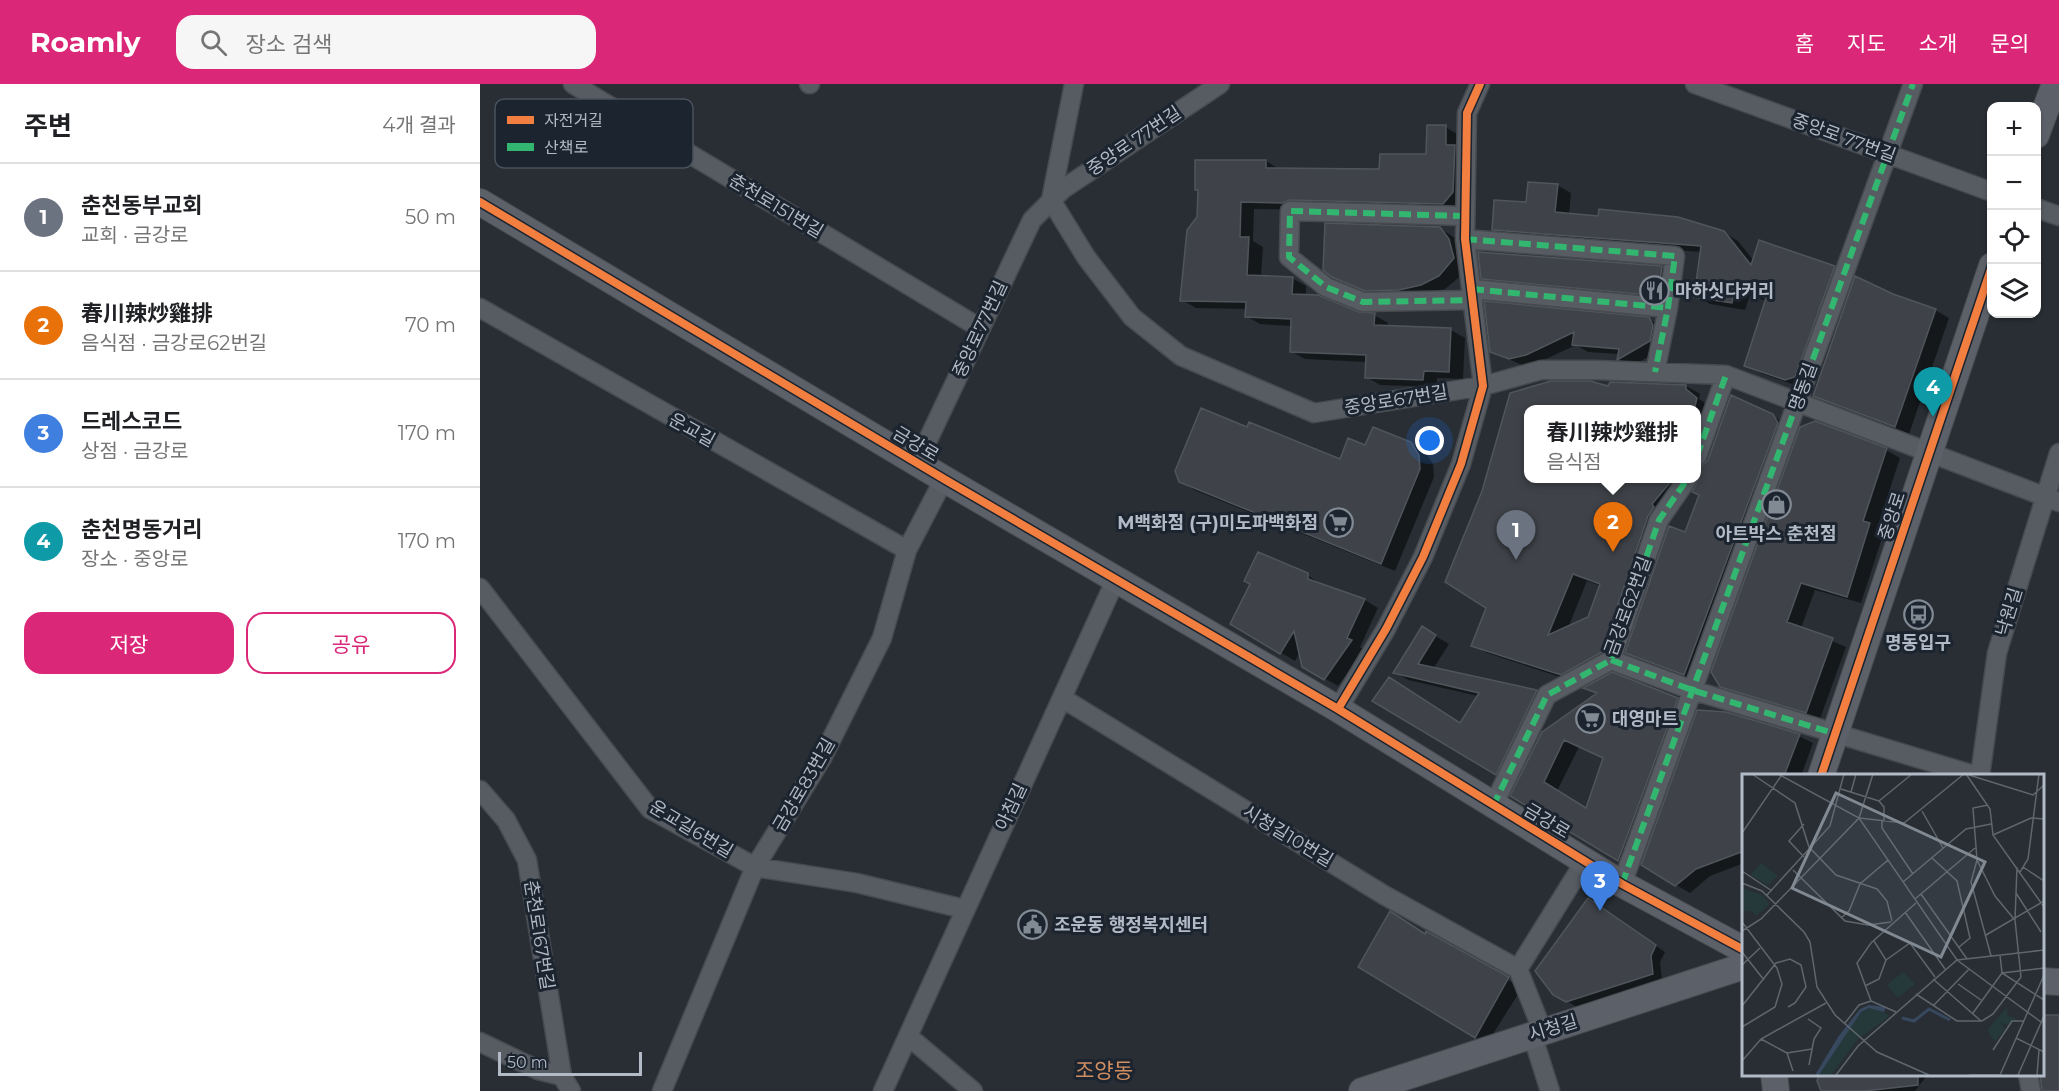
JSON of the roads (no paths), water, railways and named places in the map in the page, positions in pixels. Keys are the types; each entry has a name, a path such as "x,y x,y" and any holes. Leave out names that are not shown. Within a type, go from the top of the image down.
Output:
{"street":[{"name":"춘천로151번길","path":"573,84 598,99"},
{"path":"1051,200 1074,84"},
{"name":"중앙로 77번길","path":"1051,200 1063,189 1220,84"},
{"path":"1338,709 1386,629 1423,557 1461,464 1483,386 1465,239 1467,113 1480,84"},
{"name":"중앙로 77번길","path":"1695,84 1987,190"},
{"name":"명동길","path":"1622,884 1913,84"},
{"path":"2041,124 2055,84"},
{"name":"춘천로151번길","path":"693,156 980,328"},
{"name":"중앙로77번길","path":"917,463 1032,220 1051,200"},
{"name":"중앙로67번길","path":"1051,200 1086,257 1132,317 1181,357 1314,413 1483,386 1541,370 1726,375 1797,404 1930,451 2052,498"},
{"name":"금강로","path":"480,202 944,479 1338,709 1622,884 1742,949"},
{"path":"2041,209 2059,216"},
{"path":"1465,216 1290,211 1289,257 1326,287 1363,302 1473,295 1668,309"},
{"path":"1465,239 1675,256 1668,309 1655,372"},
{"name":"중앙로","path":"1822,774 1987,281"},
{"name":"운교길","path":"480,308 640,401 907,550"},
{"path":"1701,445 1726,375"},
{"name":"낙원길","path":"1978,774 1997,653 2052,498 2059,453"},
{"name":"금강로83번길","path":"662,1091 755,867 822,758 882,638 907,550 944,479"},
{"name":"금강로62번길","path":"1493,806 1547,695 1611,660 1659,520 1685,483"},
{"name":"아침길","path":"883,1091 1116,579"},
{"name":"운교길6번길","path":"480,588 650,809 755,867 857,883 964,909"},
{"path":"1611,660 1692,690 1971,774"},
{"name":"시청길10번길","path":"1062,698 1384,895 1518,969"},
{"name":"춘천로167번길","path":"480,790 506,820 527,860 567,1084"},
{"path":"1550,1091 1538,1033 1518,969 1585,861"},
{"name":"시청길","path":"1362,1091 1742,967"},
{"path":"2044,981 2059,982"},
{"path":"908,1036 974,1091"},
{"path":"480,1042 567,1084"},
{"path":"1774,1076 1776,1091"},
{"path":"2028,1076 2031,1091"}],"place":[{"name":"마하싯다커리","path":"1654,291"},
{"name":"춘천명동거리","path":"1933,417"},
{"name":"아트박스 춘천점","path":"1776,505"},
{"name":"M백화점 (구)미도파백화점","path":"1339,523"},
{"name":"春川辣炒雞排","path":"1613,552"},
{"name":"춘천동부교회","path":"1516,560"},
{"name":"명동입구","path":"1918,614"},
{"name":"대영마트","path":"1591,719"},
{"name":"드레스코드","path":"1600,911"},
{"name":"조운동 행정복지센터","path":"1033,925"}],"district":[{"name":"조양동","path":"1104,1070"}]}
